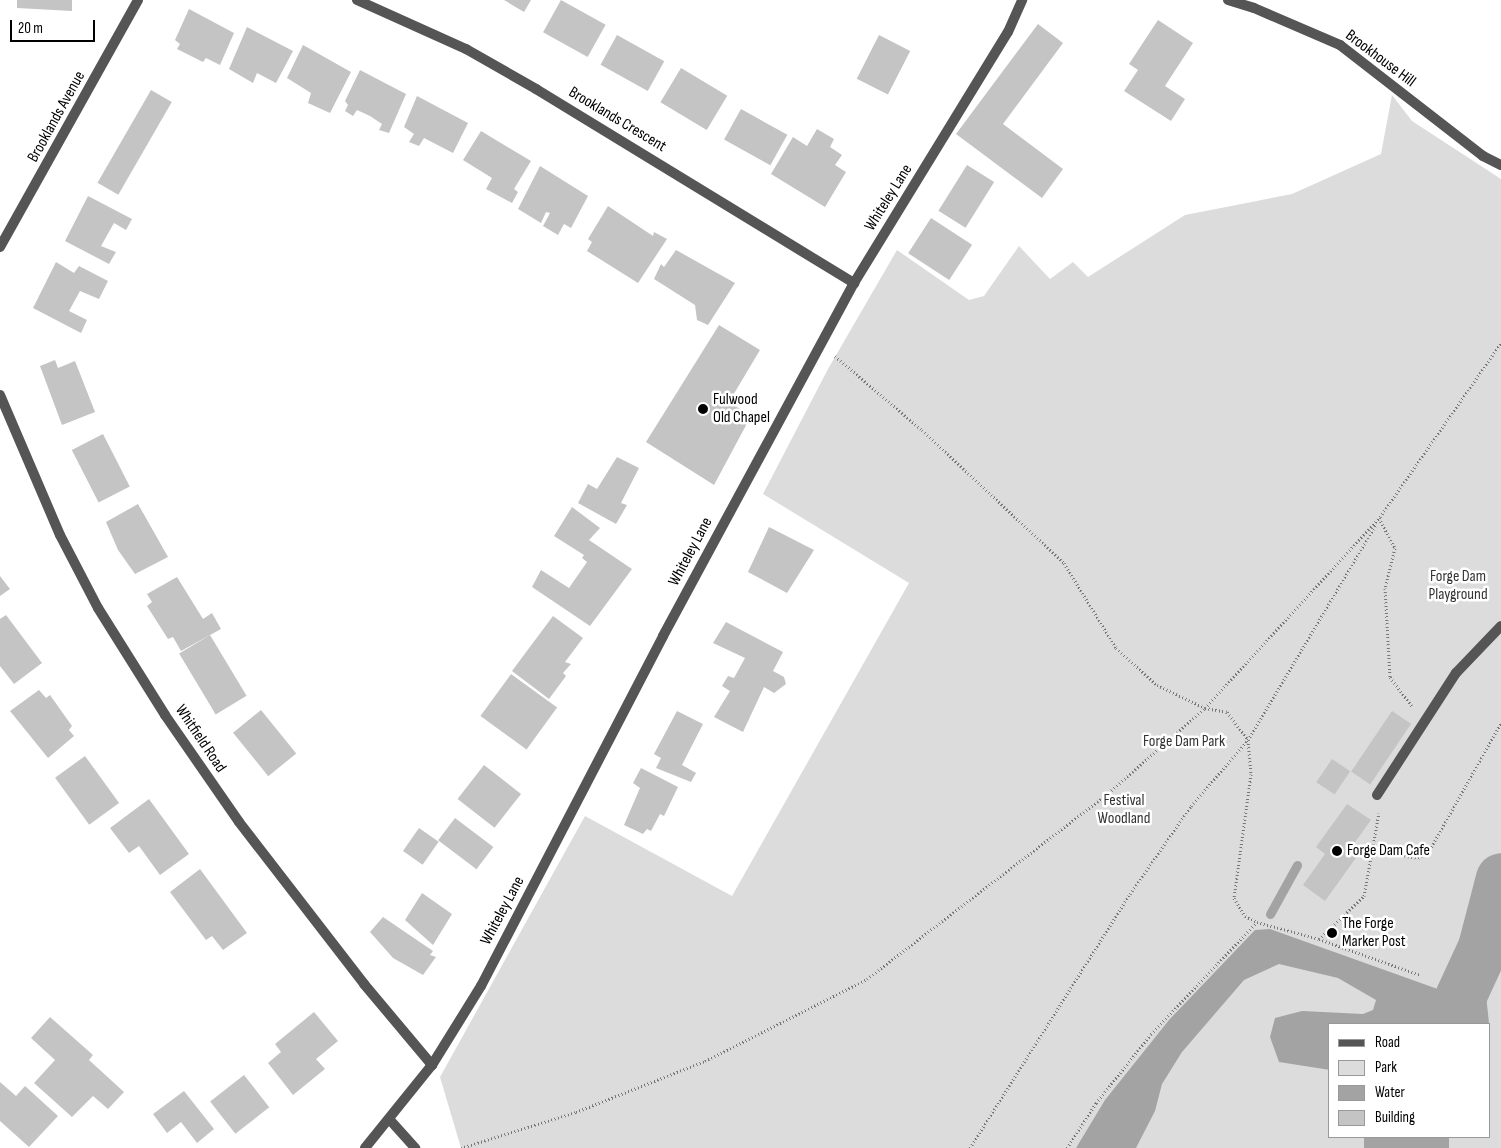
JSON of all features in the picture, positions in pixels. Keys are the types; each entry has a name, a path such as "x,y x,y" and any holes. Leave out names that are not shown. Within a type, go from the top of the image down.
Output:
{"street":[{"name":"Brooklands Avenue","path":"0,247 138,0"},
{"name":"Brooklands Crescent","path":"356,0 466,49 536,89 854,283"},
{"name":"Whiteley Lane","path":"365,1148 390,1120 432,1065 481,986 663,636 854,283 1008,32 1022,0"},
{"name":"Brookhouse Hill","path":"1228,0 1254,8 1340,45 1483,156 1501,165"},
{"name":"Whitfield Road","path":"0,395 60,535 98,608 165,716 239,822 364,984 432,1065"},
{"path":"1377,795 1456,673 1501,626"},
{"path":"390,1120 415,1148"}],"path":[{"path":"970,1148 1130,894 1191,806 1248,740 1380,517 1501,344"},
{"path":"821,345 922,430 1064,563 1116,648 1157,685 1205,708 1227,712 1248,740 1251,774 1234,898 1245,916 1256,922 1319,939 1420,975"},
{"path":"461,1148 576,1112 705,1061 867,979 1106,795 1205,708 1380,517"},
{"path":"1380,517 1395,548 1385,588 1390,677 1402,698 1427,716"},
{"path":"1370,849 1418,858 1428,852 1501,723"},
{"path":"1319,939 1364,896 1370,849 1380,821 1377,795"},
{"path":"1067,1148 1096,1103 1151,1034 1256,922"}],"green space":[{"name":"Forge Dam Park","path":"1392,95 1412,121 1501,179 1501,1148 461,1148 440,1077 585,816 732,896 909,583 763,494 828,369 897,250 969,300 984,296 1019,246 1050,279 1073,262 1088,277 1185,215 1292,194 1381,154"}],"water":[{"path":"1270,929 1460,997 1470,1003 1473,1023 1328,1023 1328,1070 1279,1062 1270,1037 1275,1018 1302,1011 1363,1014 1373,1010 1376,1000 1338,978 1279,964 1244,980 1182,1052 1162,1084 1155,1111 1136,1148 1076,1148 1105,1100 1169,1020 1255,930"},
{"path":"1364,1138 1449,1138 1449,1148 1364,1148"}],"building":[{"path":"17,0 72,0 72,11 17,8"},
{"path":"504,0 531,0 524,12"},
{"path":"561,0 606,25 588,57 543,32"},
{"path":"189,9 234,33 220,65 206,58 203,62 177,49 180,44 175,40"},
{"path":"1158,20 1193,43 1165,86 1185,99 1171,121 1124,91 1138,70 1129,64"},
{"path":"1038,24 1063,43 1003,124 1063,169 1042,198 956,134"},
{"path":"247,27 293,51 276,83 257,73 253,83 229,69"},
{"path":"617,35 664,61 648,91 601,65"},
{"path":"879,35 910,51 888,95 857,79"},
{"path":"303,45 351,72 330,113 308,103 311,93 287,78"},
{"path":"681,68 727,96 707,130 660,102"},
{"path":"360,70 406,94 389,133 379,130 382,124 370,116 357,110 353,116 345,111 348,105 345,101"},
{"path":"151,90 172,102 118,195 98,183"},
{"path":"417,96 468,123 453,153 424,138 419,146 409,142 414,134 404,127"},
{"path":"741,109 787,135 770,165 724,140"},
{"path":"817,129 834,139 830,147 842,155 835,165 846,172 825,207 771,174 793,137 807,146"},
{"path":"481,131 531,161 514,189 518,192 512,203 486,189 492,178 463,160"},
{"path":"967,165 994,182 966,228 938,211"},
{"path":"540,166 588,196 571,228 564,224 558,235 543,226 550,213 546,212 541,223 518,209"},
{"path":"88,196 132,219 126,230 114,223 101,246 116,252 109,264 65,241"},
{"path":"608,206 653,236 654,232 667,239 638,283 587,251 592,242 588,239"},
{"path":"931,218 972,245 949,280 908,253"},
{"path":"676,250 735,283 708,325 697,320 695,305 654,279 661,264 664,267"},
{"path":"56,262 74,273 79,266 108,281 99,299 80,291 69,311 87,320 81,333 33,308"},
{"name":"Fulwood Old Chapel","path":"719,325 760,350 729,402 751,416 714,485 646,442"},
{"path":"55,360 58,368 75,361 95,412 62,425 40,366"},
{"path":"103,434 130,487 99,502 72,450"},
{"path":"617,457 639,468 621,503 627,505 616,524 578,503 588,484 597,489"},
{"path":"138,504 168,557 135,574 118,550 106,522"},
{"path":"572,507 600,528 589,540 632,569 590,626 532,587 541,570 569,588 587,562 582,558 584,555 554,536"},
{"path":"769,527 814,550 787,593 748,572"},
{"path":"0,576 10,589 0,596"},
{"path":"177,577 203,619 212,613 221,629 181,651 173,637 168,639 147,606 152,602 147,594"},
{"path":"6,615 42,663 14,684 0,666 0,619"},
{"path":"553,616 583,638 565,662 571,664 563,673 566,676 549,699 512,671"},
{"path":"726,622 783,652 773,671 784,677 786,684 774,693 764,687 743,732 714,717 730,691 722,686 728,676 734,678 745,658 713,643"},
{"path":"210,635 247,696 216,714 179,654"},
{"path":"511,674 557,708 527,750 480,716"},
{"path":"39,690 46,698 50,695 72,726 69,730 74,736 48,758 10,711"},
{"path":"261,710 296,754 268,776 233,733"},
{"path":"677,711 703,724 682,765 696,773 691,782 656,768 661,758 654,754"},
{"path":"1392,711 1411,724 1370,784 1351,772"},
{"path":"85,756 119,803 89,825 55,778"},
{"path":"1332,759 1350,771 1335,795 1316,782"},
{"path":"484,765 521,794 495,828 458,799"},
{"path":"641,768 678,787 664,816 660,814 651,831 647,829 643,834 624,825 640,788 633,783"},
{"path":"149,799 189,854 160,875 139,846 129,853 110,828"},
{"name":"Forge Dam Cafe","path":"1347,804 1371,820 1350,849 1358,855 1325,901 1303,885 1325,854 1316,847"},
{"path":"455,818 493,847 476,869 438,840"},
{"path":"419,828 439,842 423,865 403,851"},
{"path":"200,869 247,933 223,950 212,936 206,940 170,892"},
{"path":"422,893 452,914 433,945 405,920"},
{"path":"383,917 433,951 430,955 436,957 423,975 393,958 370,932"},
{"path":"314,1012 338,1041 316,1059 325,1069 293,1095 268,1063 281,1052 275,1044"},
{"path":"50,1017 93,1055 89,1060 124,1092 108,1109 93,1096 72,1117 34,1083 55,1060 31,1038"},
{"path":"244,1075 269,1107 235,1134 210,1101"},
{"path":"0,1082 16,1096 25,1086 58,1116 29,1147 0,1121"},
{"path":"184,1091 214,1129 197,1143 181,1122 167,1133 153,1114"}],"waterway":[{"path":"1270,914 1297,865"},
{"path":"1463,1023 1460,997 1483,947 1501,878"}],"place":[{"name":"Fulwood Old Chapel","path":"703,409"},
{"name":"Forge Dam Cafe","path":"1337,851"},
{"name":"The Forge Marker Post","path":"1332,933"}],"park label":[{"name":"Forge Dam Playground","path":"1458,586"},
{"name":"Festival Woodland","path":"1124,810"}]}
